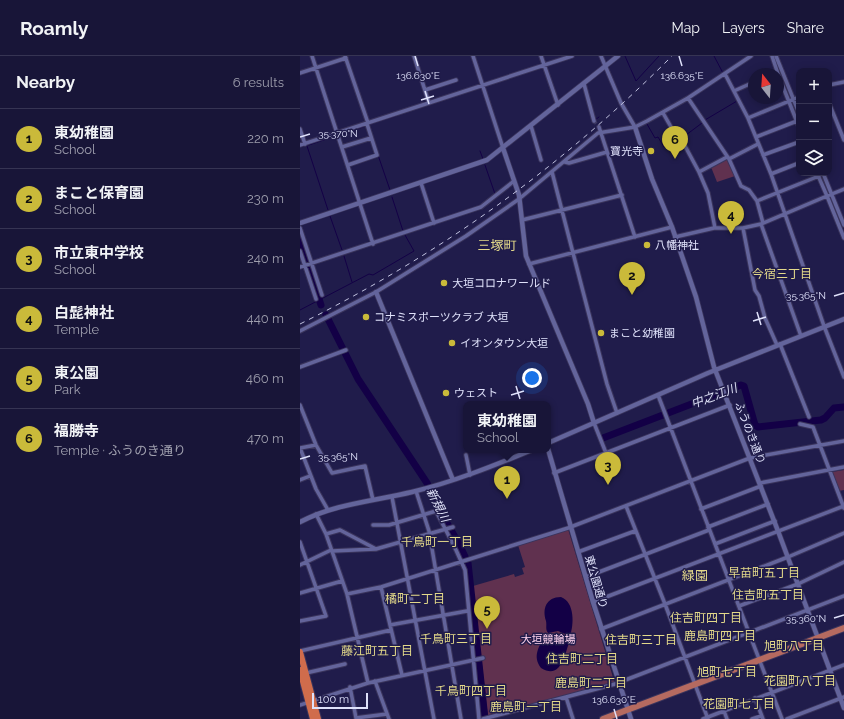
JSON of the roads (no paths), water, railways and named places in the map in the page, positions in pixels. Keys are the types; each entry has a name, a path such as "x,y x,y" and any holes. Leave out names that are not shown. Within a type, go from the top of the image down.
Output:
{"highway":[{"path":"300,651 303,672 318,719"},
{"path":"311,701 313,719"}],"main road":[{"path":"603,719 628,711 844,628"}],"street":[{"path":"312,56 373,244"},
{"path":"414,56 429,103"},
{"path":"473,56 519,199 526,256 588,404 606,453"},
{"path":"541,56 558,105"},
{"path":"300,145 572,56"},
{"path":"601,56 621,103 635,127"},
{"path":"300,223 482,162 503,148 618,56"},
{"path":"300,331 376,292 466,236 519,199 601,132 635,127 663,113 751,56"},
{"path":"772,56 776,68"},
{"path":"776,56 796,105"},
{"path":"300,73 346,57 377,156 348,165"},
{"path":"725,74 748,118 771,174 824,326 844,377"},
{"path":"424,90 456,80"},
{"path":"832,84 844,82"},
{"path":"584,84 594,121"},
{"path":"734,91 748,85"},
{"path":"784,89 796,119"},
{"path":"688,98 728,158 741,186 749,190 757,201 762,223 801,336"},
{"path":"748,118 794,100"},
{"path":"829,104 844,140"},
{"path":"663,113 675,134 685,146 699,172 708,193 715,228"},
{"path":"756,137 796,121"},
{"path":"531,126 541,160"},
{"path":"599,127 635,237"},
{"name":"ふうのき通り","path":"635,127 652,179 672,227 696,297 716,370 842,698 844,708"},
{"path":"300,129 305,144"},
{"path":"342,147 371,138"},
{"path":"763,155 796,143"},
{"path":"699,172 758,144"},
{"path":"565,162 569,163 608,152"},
{"path":"771,174 796,164"},
{"path":"552,172 607,384 617,413"},
{"path":"757,201 814,176"},
{"path":"819,176 844,238"},
{"path":"824,176 844,225"},
{"path":"300,268 481,207 514,181"},
{"path":"421,183 434,223"},
{"path":"675,237 715,228 743,228 762,223 844,189"},
{"path":"522,220 622,195"},
{"path":"529,264 672,227"},
{"path":"300,228 322,295"},
{"path":"743,228 755,290 759,296 765,318 809,417"},
{"path":"300,251 316,299"},
{"path":"376,292 453,480"},
{"path":"551,443 716,370 844,319"},
{"path":"300,367 346,350"},
{"path":"658,395 782,719"},
{"path":"300,405 316,445 332,473 364,466 372,500"},
{"path":"554,473 730,405"},
{"path":"593,602 844,507 812,426 800,424"},
{"path":"347,594 381,587 408,579 571,527 750,458 844,440"},
{"path":"316,445 300,448 310,476 328,510"},
{"path":"300,522 328,510 392,497 470,475 525,453"},
{"name":"東公園通り","path":"549,453 617,682 631,719"},
{"path":"466,455 470,475"},
{"path":"701,509 761,485 844,468"},
{"path":"300,480 310,476"},
{"path":"416,491 430,534 461,719"},
{"path":"392,497 398,522 434,719"},
{"path":"586,577 645,555 768,504"},
{"path":"626,506 685,656 707,718"},
{"path":"373,525 389,525 436,511 447,529 462,561 466,578 467,611 475,660 479,719"},
{"path":"316,514 326,534 347,594 368,683"},
{"path":"715,544 774,521"},
{"path":"300,565 332,550 376,549 453,528"},
{"path":"326,534 340,530 376,549"},
{"path":"578,552 635,531"},
{"path":"601,629 788,557 844,533"},
{"path":"300,542 326,616 300,621"},
{"path":"739,606 798,584 844,562"},
{"path":"300,593 342,581"},
{"path":"381,587 402,675"},
{"path":"483,719 617,682 844,596"},
{"path":"390,625 467,611"},
{"path":"300,651 391,630"},
{"path":"300,705 375,681 483,658"},
{"path":"303,672 345,664"},
{"path":"703,719 844,665"},
{"path":"375,681 389,719"},
{"path":"350,688 356,718 387,714"},
{"path":"566,697 573,719"},
{"path":"752,719 762,717 755,698"},
{"path":"787,719 842,698"},
{"path":"724,711 727,719"}],"waterway":[{"path":"471,56 480,83"},
{"path":"625,56 636,81 659,56"},
{"path":"714,56 723,73"},
{"path":"775,58 777,65"},
{"path":"784,82 790,98"},
{"path":"735,88 740,86"},
{"path":"482,89 491,117"},
{"path":"705,120 737,101 731,90"},
{"path":"793,105 796,112"},
{"path":"370,124 396,116"},
{"path":"595,120 599,117"},
{"path":"682,138 702,123"},
{"path":"647,124 655,138 658,137 664,147 678,141"},
{"path":"340,135 363,127"},
{"path":"309,145 335,136"},
{"path":"307,146 328,210"},
{"path":"480,151 483,159"},
{"path":"378,155 390,190"},
{"path":"485,165 495,194"},
{"path":"821,176 828,193"},
{"path":"392,197 403,231"},
{"path":"831,198 844,232"},
{"path":"330,216 342,250"},
{"path":"300,310 369,274 373,275 414,251 405,235"},
{"name":"新規川","path":"300,240 321,305"},
{"path":"344,256 352,282"},
{"name":"新規川","path":"326,315 358,379 427,483 436,504 468,563 485,719"},
{"name":"中之江川","path":"603,438 741,385 744,386 755,425 758,427 821,420 825,418 834,408 844,407"}],"tunnel":[{"path":"594,121 599,127"}],"railway":[{"path":"300,324 352,297 402,268 451,238 497,205 543,171 587,135 630,97 672,56"}],"place":[{"name":"寶光寺","path":"651,151"},
{"name":"福勝寺","path":"675,159"},
{"name":"白髭神社","path":"731,234"},
{"name":"八幡神社","path":"647,245"},
{"name":"大垣コロナワールド","path":"444,283"},
{"name":"まこと保育園","path":"632,295"},
{"name":"コナミスポーツクラブ 大垣","path":"366,317"},
{"name":"まこと幼稚園","path":"601,333"},
{"name":"イオンタウン大垣","path":"452,343"},
{"name":"ウェスト","path":"446,393"},
{"name":"市立東中学校","path":"608,485"},
{"name":"東幼稚園","path":"507,499"},
{"name":"東公園","path":"487,629"}],"district":[{"name":"三塚町","path":"497,245"},
{"name":"今宿三丁目","path":"782,274"},
{"name":"千鳥町一丁目","path":"437,542"},
{"name":"早苗町五丁目","path":"764,573"},
{"name":"緑園","path":"695,575"},
{"name":"住吉町五丁目","path":"768,595"},
{"name":"橘町二丁目","path":"415,599"},
{"name":"住吉町四丁目","path":"706,618"},
{"name":"鹿島町四丁目","path":"720,636"},
{"name":"千鳥町三丁目","path":"456,639"},
{"name":"住吉町三丁目","path":"641,640"},
{"name":"旭町八丁目","path":"794,646"},
{"name":"藤江町五丁目","path":"377,651"},
{"name":"住吉町二丁目","path":"582,659"},
{"name":"旭町七丁目","path":"727,672"},
{"name":"花園町八丁目","path":"800,681"},
{"name":"鹿島町二丁目","path":"591,683"},
{"name":"千鳥町四丁目","path":"471,691"},
{"name":"花園町七丁目","path":"739,704"},
{"name":"鹿島町一丁目","path":"526,707"}],"park label":[{"name":"大垣競輪場","path":"548,639"}]}
